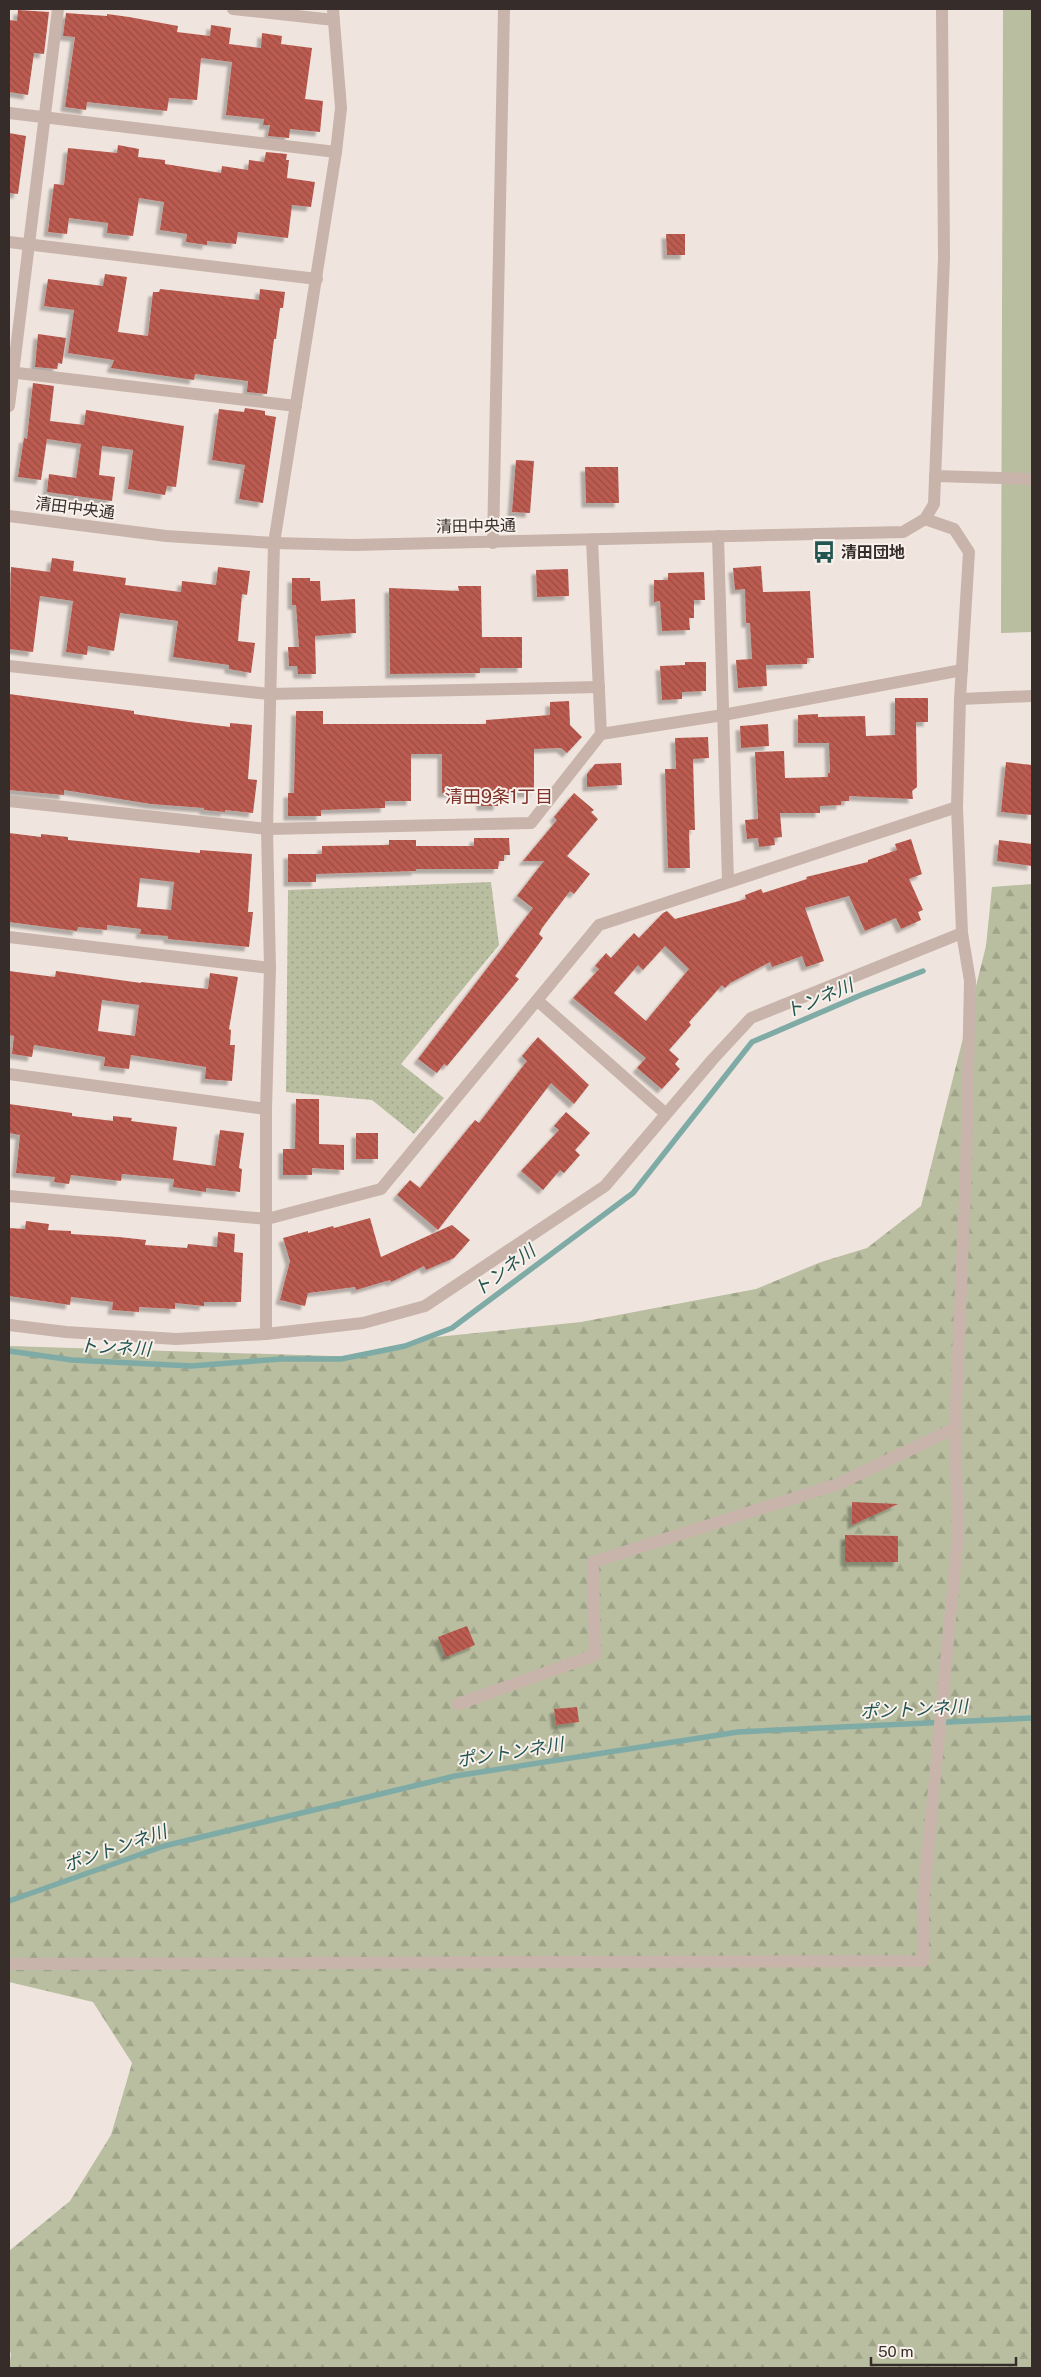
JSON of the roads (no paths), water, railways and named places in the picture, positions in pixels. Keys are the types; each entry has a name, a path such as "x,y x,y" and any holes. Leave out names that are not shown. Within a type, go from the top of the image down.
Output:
{"street":[{"path":"9,406 11,372 58,9"},
{"path":"233,9 334,14 340,108 336,152 317,280 274,543 268,829 270,968 266,1109 266,1334"},
{"path":"493,543 504,9"},
{"path":"942,9 944,258 935,476 1032,479"},
{"path":"9,113 336,152"},
{"path":"9,242 317,280"},
{"path":"11,372 296,406"},
{"name":"清田中央通","path":"9,516 166,536 274,543 354,545 903,532 925,519 934,504 935,476"},
{"path":"9,1964 923,1961 924,1903 958,1535 955,1428 966,1170 970,981 962,933 957,807 960,699 969,552 954,529 925,519"},
{"path":"718,536 728,881"},
{"path":"9,801 268,829 531,823 601,734 592,540"},
{"path":"9,666 270,694 600,687"},
{"path":"601,734 723,715 962,670"},
{"path":"960,699 1032,696"},
{"path":"9,1196 267,1219 381,1188 600,924 957,807"},
{"path":"9,1325 66,1332 176,1339 266,1334 363,1324 425,1306 605,1186 751,1018 962,933"},
{"path":"9,937 270,968"},
{"path":"538,1001 666,1114"},
{"path":"9,1074 266,1109"},
{"path":"458,1704 595,1655 593,1562 838,1484 955,1428"}],"waterway":[{"name":"トンネ川","path":"9,1351 72,1360 191,1366 281,1359 341,1359 405,1346 452,1328 633,1193 752,1042 861,995 923,971"},
{"name":"ポントンネ川","path":"9,1901 164,1846 455,1776 738,1732 1032,1718"}],"place":[{"name":"清田団地","path":"824,552"}],"district":[{"name":"清田9条1丁目","path":"499,796"}]}
